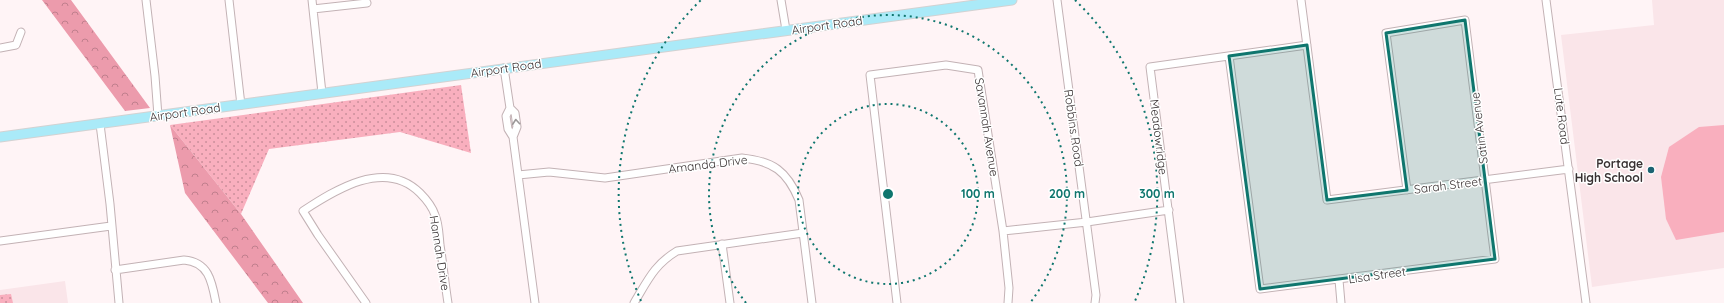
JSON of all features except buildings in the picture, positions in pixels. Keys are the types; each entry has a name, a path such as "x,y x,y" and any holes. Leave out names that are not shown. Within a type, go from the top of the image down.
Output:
{"main road":[{"name":"Airport Road","path":"0,137 1012,0"}],"street":[{"path":"146,0 158,116"},
{"path":"229,0 241,105"},
{"path":"312,0 322,93"},
{"path":"781,0 786,30"},
{"name":"Robbins Road","path":"1057,0 1087,222 1096,295 1095,303"},
{"path":"1229,56 1307,45 1301,0"},
{"name":"Lute Road","path":"1546,0 1586,303"},
{"path":"313,9 367,3"},
{"name":"Satin Avenue","path":"1407,190 1386,33 1465,20 1495,259"},
{"path":"0,48 16,45 20,32"},
{"name":"Sarah Street","path":"1307,45 1327,200 1485,181 1569,169"},
{"name":"Meadowridge","path":"1180,303 1150,67 1229,56"},
{"name":"Lisa Street","path":"1229,56 1260,289 1495,259"},
{"name":"Savannah Avenue","path":"897,303 870,75 946,65 978,70 1003,231 1009,288 1008,303"},
{"path":"504,68 510,108 515,113 517,127 514,137 535,303"},
{"path":"100,124 110,204 119,303"},
{"name":"Amanda Drive","path":"518,175 549,172 605,178 742,158 759,160 773,165 784,174 793,185 799,200 812,303"},
{"name":"Hannah Drive","path":"366,303 303,211 338,190 358,181 381,178 391,178 410,185 429,203 436,216 448,303"},
{"path":"1003,231 1087,222 1168,210"},
{"path":"0,241 111,226"},
{"path":"634,303 654,269 666,258 677,251 803,233"},
{"path":"722,244 730,303"},
{"path":"115,270 184,260 196,261 204,268 210,278 216,303"},
{"path":"1339,280 1341,303"}],"highlighted area":[{"path":"1465,20 1495,259 1260,289 1229,56 1307,45 1327,200 1407,190 1386,33"}],"shaded area":[{"name":"Portage High School","path":"1652,0 1724,0 1724,268 1592,287 1561,35 1654,25"},
{"path":"461,85 471,153 400,132 269,149 241,214 170,125"},
{"path":"1724,125 1724,232 1676,240 1666,219 1661,177 1669,147 1699,127"},
{"path":"65,281 68,303 0,303 0,290"},
{"path":"11,294 13,303 0,303 0,295"}],"green space":[{"path":"42,0 71,0 150,108 125,111"},
{"path":"170,125 241,214 303,303 268,303 185,193"}],"place":[{"name":"Portage High School","path":"1651,170"}]}
